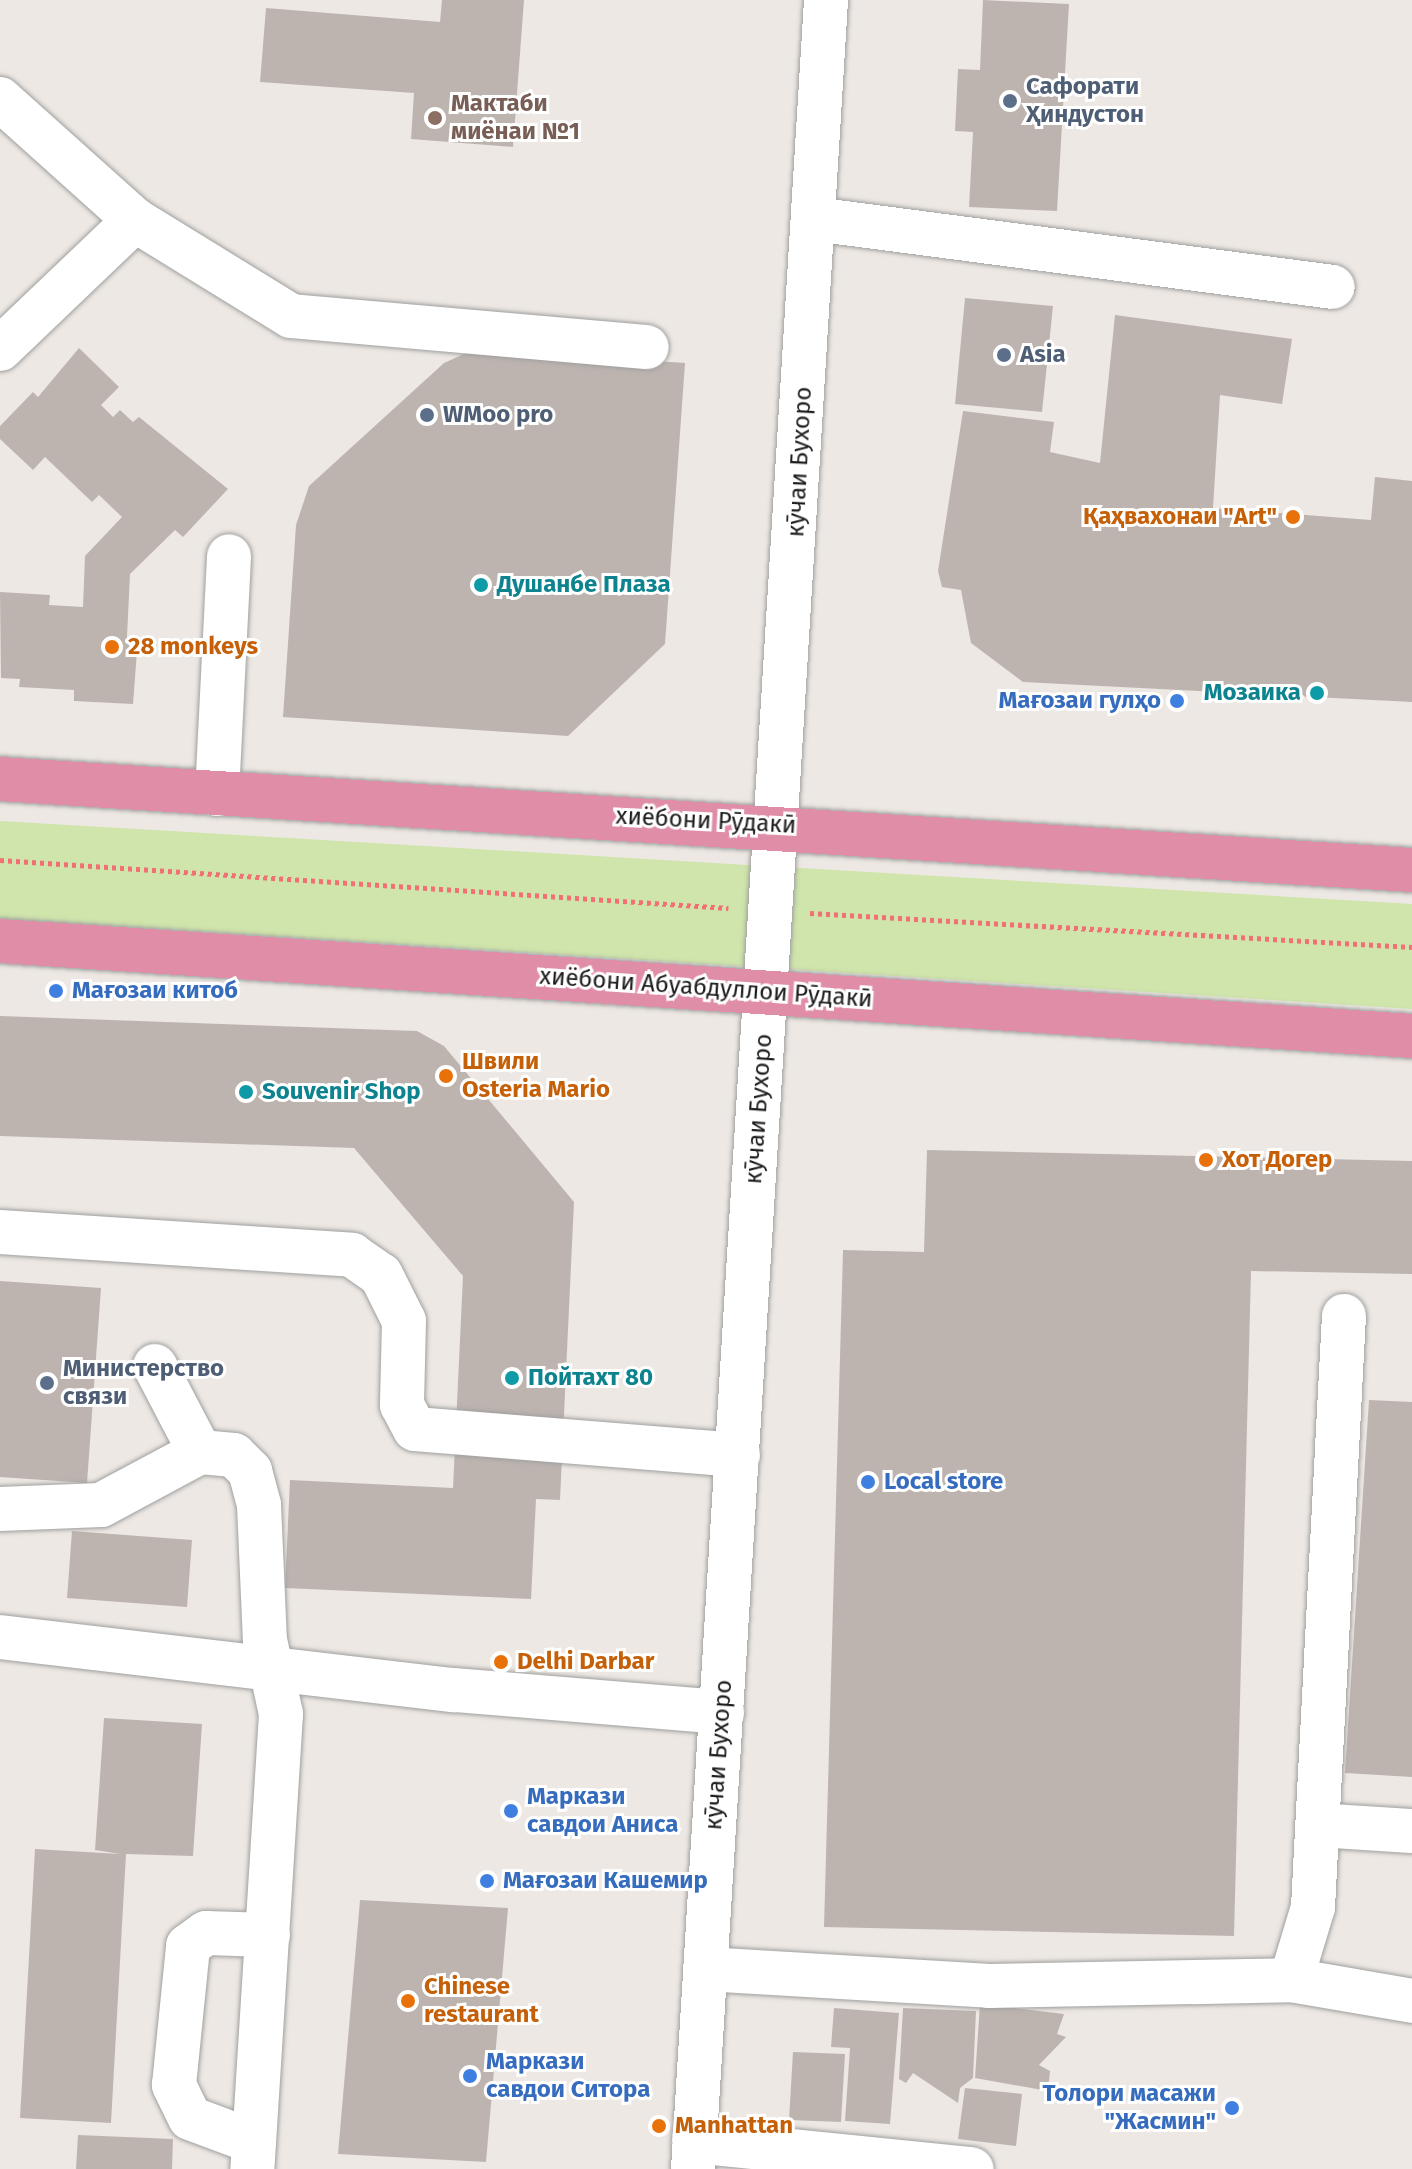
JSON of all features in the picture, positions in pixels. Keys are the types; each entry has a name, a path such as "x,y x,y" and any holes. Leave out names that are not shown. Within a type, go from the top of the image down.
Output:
{"highway":[{"name":"хиёбони Рӯдакӣ","path":"0,779 778,825 1412,870"},
{"name":"хиёбони Абуабдуллои Рӯдакӣ","path":"0,941 1412,1036"}],"street":[{"name":"кӯчаи Бухоро","path":"694,2155 778,825 826,0"},
{"path":"0,99 135,220 291,316 647,347"},
{"path":"814,219 1333,287"},
{"path":"0,349 135,220"},
{"path":"217,794 229,556"},
{"path":"0,1232 352,1255 381,1275 404,1321 402,1405 415,1429 738,1455"},
{"path":"1291,1980 1313,1907 1344,1316"},
{"path":"155,1366 200,1452"},
{"path":"0,1509 68,1512 101,1505 200,1452 234,1455 255,1485 272,1669 281,1729 268,1935 253,2155 190,2118 175,2098 180,1996 184,1954 195,1939 268,1935"},
{"path":"0,1637 272,1669 722,1712"},
{"path":"1318,1825 1412,1831"},
{"path":"705,1969 989,1986 1291,1980 1412,2001"},
{"path":"694,2155 972,2169"}],"path":[{"path":"0,860 772,910 1412,947"}],"green space":[{"path":"0,821 1412,904 1412,1009 0,919"}],"building":[{"path":"442,0 524,0 513,147 411,139 414,93 260,82 266,8 440,22"},
{"name":"Сафорати Ҳиндустон","path":"983,0 1069,4 1057,211 969,207 973,132 955,131 958,69 980,70"},
{"name":"Asia","path":"965,298 1053,306 1042,412 955,404"},
{"path":"1115,315 1292,339 1282,404 1220,395 1213,508 1371,520 1375,477 1412,481 1412,702 1023,682 971,643 961,590 942,587 938,571 963,411 1054,422 1050,452 1100,463"},
{"path":"79,348 119,387 101,405 113,417 120,410 133,422 139,417 228,489 183,537 175,530 130,574 127,637 138,638 133,704 74,701 74,690 19,687 20,679 1,678 0,592 50,595 49,605 83,607 85,556 122,517 99,495 92,502 45,457 33,470 0,439 0,426 33,392 38,397"},
{"name":"Душанбе Плаза","path":"475,349 685,363 665,644 568,736 283,717 296,525 309,486 444,363"},
{"name":"Пойтахт 80","path":"0,1016 417,1031 444,1046 574,1202 560,1500 536,1499 531,1599 285,1588 290,1480 453,1488 463,1276 354,1148 0,1136"},
{"path":"927,1150 1412,1161 1412,1274 1251,1271 1234,1936 824,1927 843,1250 924,1252"},
{"name":"Министерство связи","path":"0,1281 101,1288 87,1483 0,1477"},
{"path":"1369,1400 1412,1402 1412,1777 1345,1773"},
{"path":"72,1531 192,1540 187,1607 67,1598"},
{"path":"104,1718 202,1724 193,1856 126,1854 111,2123 20,2118 35,1849 120,1854 95,1850"},
{"path":"360,1900 508,1908 486,2162 338,2154"},
{"path":"980,2004 1064,2014 1057,2034 1066,2037 1039,2065 1050,2071 1048,2091 975,2078"},
{"path":"834,2008 899,2013 890,2124 845,2121 850,2048 831,2047"},
{"path":"903,2008 976,2011 973,2078 960,2088 958,2103 913,2073 906,2083 899,2079"},
{"path":"793,2052 845,2054 841,2122 789,2120"},
{"path":"965,2088 1022,2094 1016,2146 958,2139"},
{"path":"78,2135 173,2139 172,2169 76,2169"}],"place":[{"name":"Сафорати Ҳиндустон","path":"1010,101"},
{"name":"Мактаби миёнаи №1","path":"435,118"},
{"name":"Asia","path":"1004,355"},
{"name":"WMoo pro","path":"427,415"},
{"name":"Қаҳвахонаи \"Art\"","path":"1293,517"},
{"name":"Душанбе Плаза","path":"481,585"},
{"name":"28 monkeys","path":"112,647"},
{"name":"Мозаика","path":"1317,693"},
{"name":"Мағозаи гулҳо","path":"1177,701"},
{"name":"Мағозаи китоб","path":"56,991"},
{"name":"Швили Osteria Mario","path":"446,1076"},
{"name":"Souvenir Shop","path":"246,1092"},
{"name":"Хот Догер","path":"1206,1160"},
{"name":"Пойтахт 80","path":"512,1378"},
{"name":"Министерство связи","path":"47,1383"},
{"name":"Local store","path":"868,1482"},
{"name":"Delhi Darbar","path":"501,1662"},
{"name":"Маркази савдои Аниса","path":"511,1811"},
{"name":"Мағозаи Кашемир","path":"487,1881"},
{"name":"Chinese restaurant","path":"408,2001"},
{"name":"Маркази савдои Ситора","path":"470,2076"},
{"name":"Толори масажи \"Жасмин\"","path":"1232,2108"},
{"name":"Manhattan","path":"659,2126"}]}
